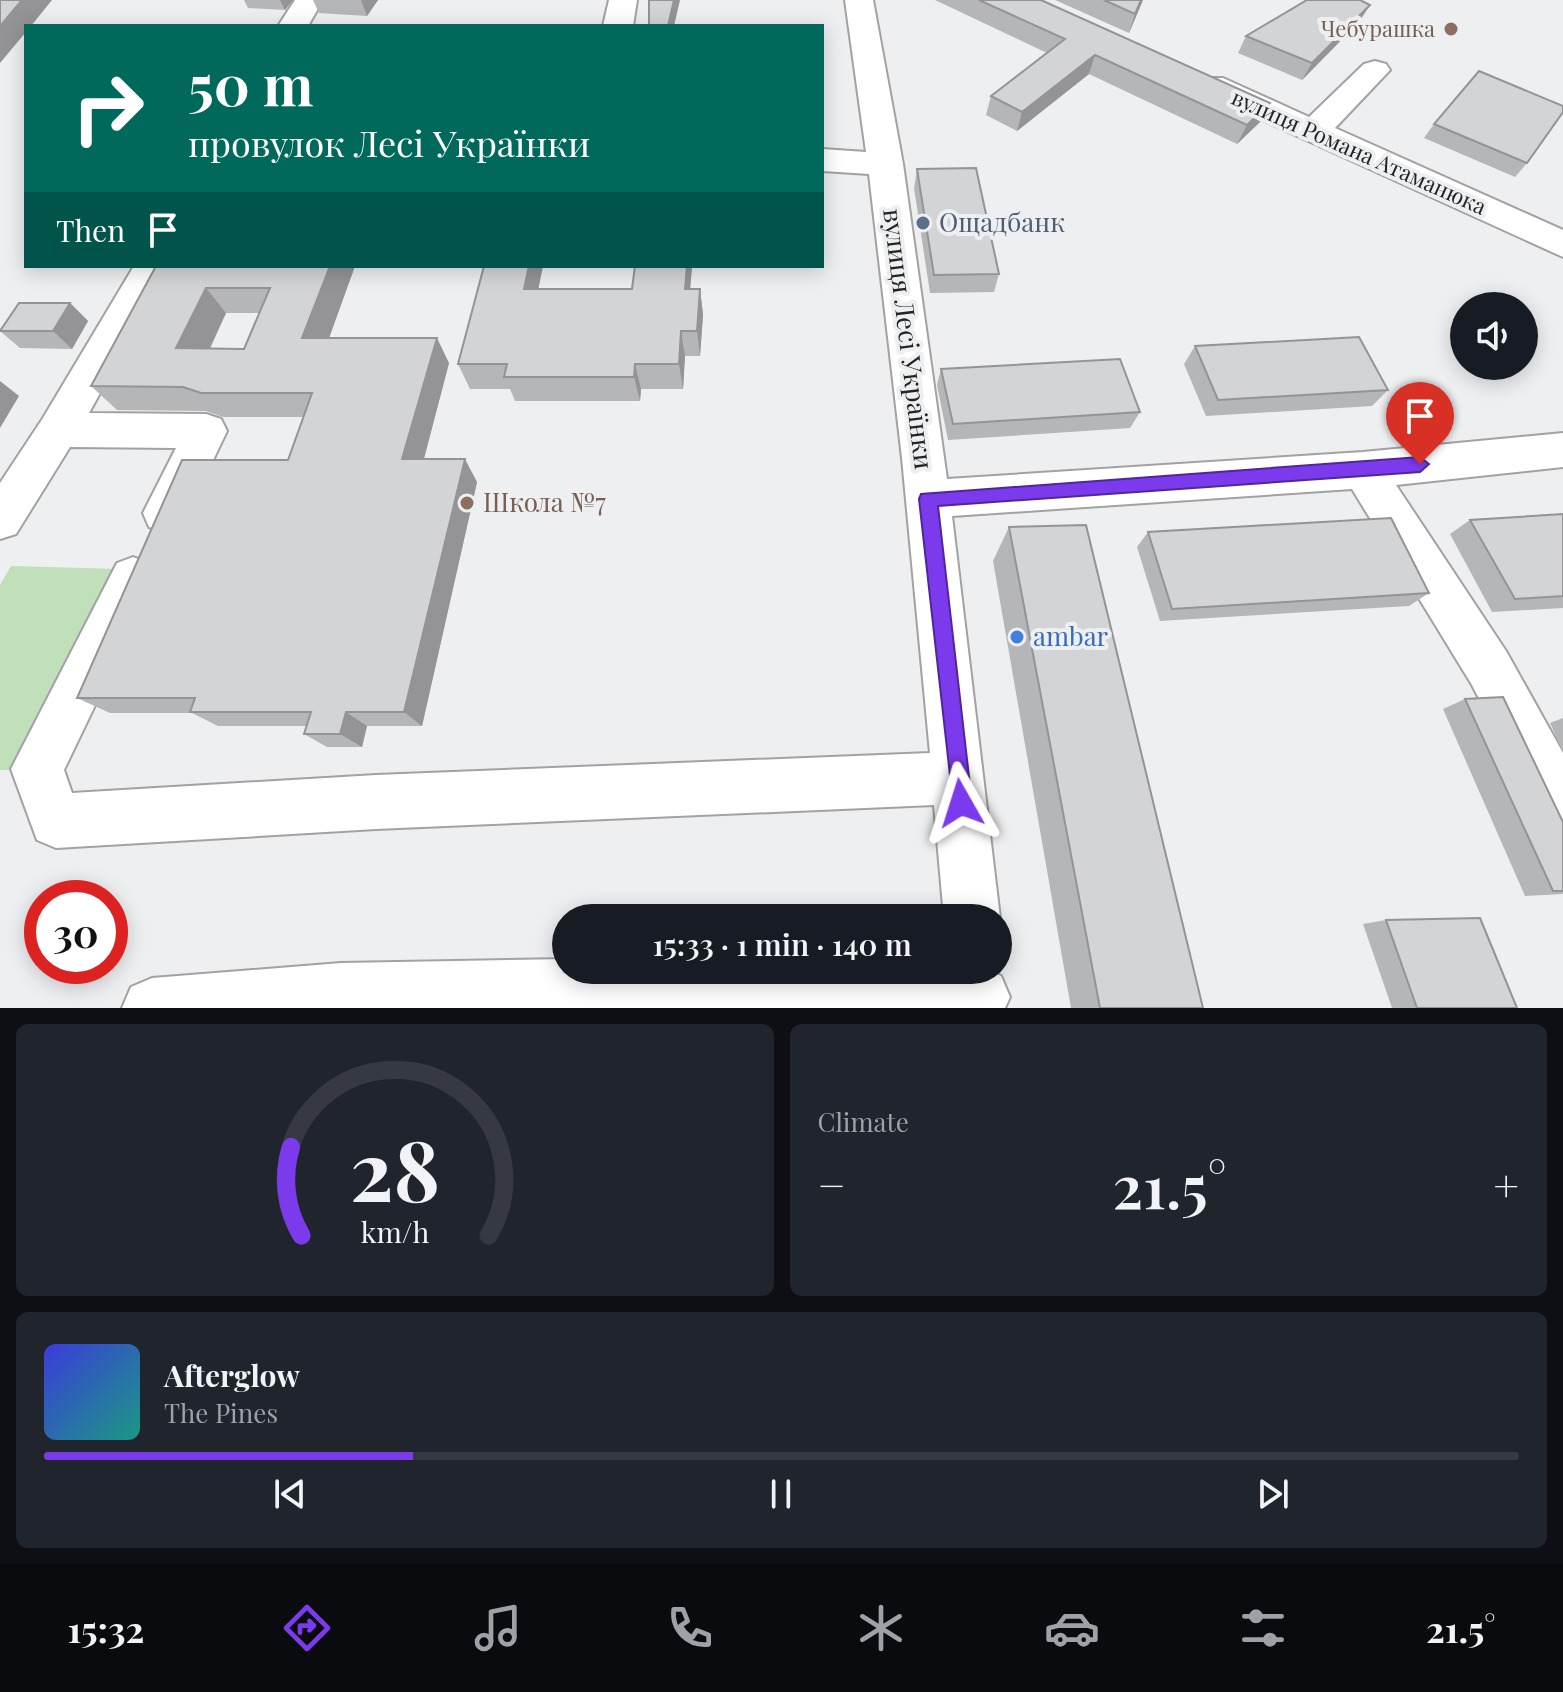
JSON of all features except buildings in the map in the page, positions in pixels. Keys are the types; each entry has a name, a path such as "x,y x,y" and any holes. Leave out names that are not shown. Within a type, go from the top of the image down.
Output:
{"street":[{"path":"294,24 309,0"},
{"path":"618,24 623,0"},
{"name":"вулиця Лесі Українки","path":"859,0 886,164 928,499 971,904"},
{"path":"1313,131 1375,70"},
{"name":"вулиця Романа Атаманюка","path":"1183,72 1563,244"},
{"path":"824,160 886,164"},
{"path":"0,520 58,430 151,268"},
{"path":"58,430 206,431 37,769 56,821 376,802 916,782 959,775"},
{"path":"928,499 1363,470 1563,450"},
{"path":"1363,470 1489,668 1560,793"},
{"path":"152,1008 897,981 980,992"}],"green space":[{"path":"11,566 120,569 21,770 0,770 0,585"}],"place":[{"name":"Чебурашка","path":"1451,29"},
{"name":"Ощадбанк","path":"923,223"},
{"name":"Школа №7","path":"467,503"},
{"name":"ambar","path":"1017,637"}],"route":[{"path":"961,803 928,499 1420,464"}]}
